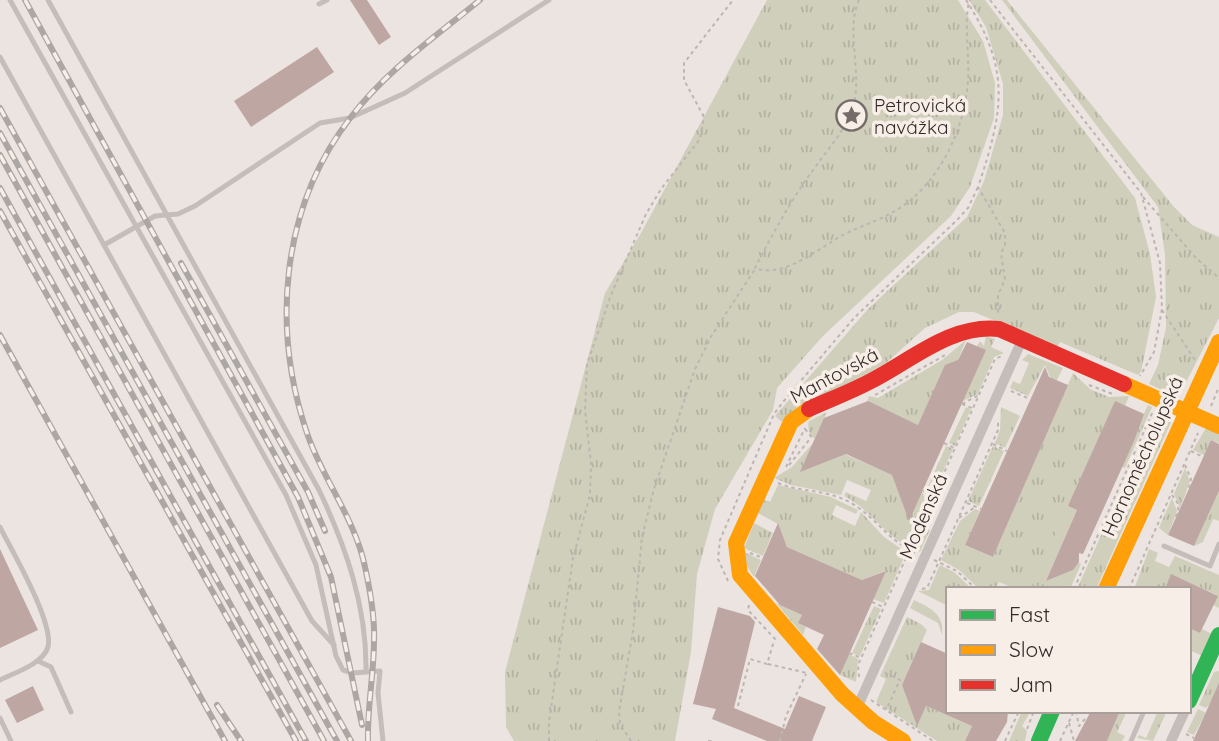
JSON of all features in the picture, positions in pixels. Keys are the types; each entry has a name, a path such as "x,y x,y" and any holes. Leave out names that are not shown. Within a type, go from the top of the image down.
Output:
{"street":[{"name":"Mantovská","path":"903,741 856,708 748,587 737,568 736,543 762,475 784,433 799,415 869,382 946,338 979,327 999,330 1019,346 1212,422"},
{"name":"Hornoměcholupská","path":"1107,587 1219,342"},
{"name":"Modenská","path":"856,708 1019,346"},
{"path":"1191,694 1219,635"},
{"path":"1039,741 1051,713"},
{"path":"1171,741 1184,713"}],"lane":[{"path":"10,0 302,528 326,600 334,645 342,670 353,673 380,671 378,693 383,741"},
{"path":"48,0 334,520 345,548 367,640 366,671"},
{"path":"319,4 327,0"},
{"path":"104,246 155,216 178,214 195,206 320,123 350,118 405,93 549,0"},
{"path":"0,57 312,621 334,645"},
{"path":"0,527 30,583 47,631 48,648 38,661 0,680"},
{"path":"1164,546 1210,566 1219,544"},
{"path":"38,661 51,667 71,712"},
{"path":"1131,741 1143,713"},
{"path":"0,718 11,741"}],"path":[{"path":"549,741 549,722 573,558 590,495 591,463 585,411 587,364 611,295 646,214 661,189 700,139 704,117 684,80 684,63 733,0"},
{"path":"631,741 620,724 619,712 633,631 647,510 695,369 712,335 815,167 845,129 854,103 854,11 859,0"},
{"path":"990,0 1141,193 1196,258 1219,278"},
{"path":"755,268 773,272 813,253 850,230 894,211 917,194 943,159 958,131 968,80 968,1"},
{"path":"734,581 727,581 720,568 718,550 726,524 762,475 774,414 854,318 962,214 978,187 998,122 1001,86 989,44 968,1"},
{"path":"978,187 1005,233 1005,246 1001,253 1004,279 997,307 999,330"},
{"path":"1141,193 1160,263 1162,309 1154,352 1145,372"},
{"path":"1162,309 1193,353 1201,378"},
{"path":"933,741 869,698 872,691 857,685 862,658 995,359 1019,346"},
{"path":"869,395 877,396 942,358 951,349"},
{"path":"1085,380 1091,387 1109,396 1119,395"},
{"path":"1130,587 1190,451 1212,422 1219,387"},
{"path":"1004,396 1007,389 1030,399"},
{"path":"973,408 962,404 979,395"},
{"path":"1075,587 1155,406"},
{"path":"787,466 807,420"},
{"path":"939,562 998,430 998,420"},
{"path":"762,475 787,466 812,440 805,429"},
{"path":"944,443 955,449"},
{"path":"992,444 1007,450"},
{"path":"1190,451 1203,457"},
{"path":"1185,464 1192,481 1189,488"},
{"path":"762,475 791,488 824,492 845,500 864,512 889,538 957,571 974,587"},
{"path":"930,505 923,489 935,494"},
{"path":"1171,494 1179,505 1176,517"},
{"path":"966,503 981,509"},
{"path":"958,518 975,507"},
{"path":"750,552 763,558"},
{"path":"751,601 748,610 774,640"},
{"path":"872,602 884,608"},
{"path":"767,664 774,640 781,635"},
{"path":"849,653 862,658"},
{"path":"738,706 750,659 806,673 813,670 822,680 827,676"},
{"path":"880,671 900,680 886,711"},
{"path":"780,741 786,716 806,673"},
{"path":"1006,741 1017,713"},
{"path":"1027,729 1033,713"},
{"path":"1060,741 1073,713"},
{"path":"1075,713 1079,726 1085,719"},
{"path":"1069,722 1074,741"},
{"path":"1184,733 1194,738"},
{"path":"708,741 713,741"}],"green space":[{"path":"767,0 958,0 983,41 995,83 994,118 970,187 951,216 823,336 777,388 773,410 715,509 697,574 691,652 675,741 514,741 506,727 505,672 605,293 641,233"},
{"path":"969,0 985,0 1135,198 1150,254 1156,297 1141,372 1138,375 1060,342 1057,347 974,312 959,312 925,328 886,363 838,390 799,405 782,422 775,416 868,309 967,217 984,181 1003,115 1003,84 986,27"},
{"path":"1002,0 1007,0 1174,207 1192,225 1219,237 1219,318 1181,392 1173,395 1149,384 1158,365 1166,328 1165,255 1158,207"},
{"path":"986,336 995,339 991,347 1004,353 994,357 978,394 963,401 977,346 980,341 984,346"},
{"path":"966,340 958,360 918,425 867,402 869,396 878,398 942,360"},
{"path":"1028,354 1063,368 1054,386 1045,365 1028,396 1010,388 1013,381 1020,384 1029,363 1022,360"},
{"path":"1073,373 1090,389 1109,397 1129,396 1125,406 1115,402 1037,576 1046,581 1073,570 1077,562 1081,564 1071,587 1011,587 999,582 996,587 977,587 959,570 941,560 960,521 975,509 980,511 965,545 993,557"},
{"path":"1148,405 1152,407 1125,468 1120,466"},
{"path":"1159,406 1168,410 1172,420 1097,587 1078,587"},
{"path":"966,407 971,409 955,446 949,443"},
{"path":"1001,407 1020,416 1005,448 995,443 1000,430"},
{"path":"827,412 815,439 809,431 809,421"},
{"path":"1206,428 1219,432 1219,443 1211,440 1206,456 1193,450"},
{"path":"814,442 801,471 841,456 842,453 895,476 894,480 909,520 922,491 927,506 909,547 844,496 846,492 866,501 871,490 847,480 841,495 791,485 774,478 792,467"},
{"path":"946,446 953,449 934,492 927,489"},
{"path":"993,446 1004,451 979,506 968,501"},
{"path":"1185,468 1190,481 1180,508 1174,494"},
{"path":"778,485 831,497 858,510 856,514 836,505 832,515 855,526 861,512 884,537 900,548 899,552 905,555 884,603 873,599 885,571 862,580 787,547 778,524 758,513 764,500 770,502"},
{"path":"1219,491 1219,521 1213,519 1203,542 1194,546"},
{"path":"1172,498 1177,511 1168,535 1159,528"},
{"path":"1068,506 1077,510 1046,581 1036,577"},
{"path":"754,523 773,533 763,556 744,548"},
{"path":"922,527 930,530 920,552 912,548"},
{"path":"1149,549 1158,553 1155,561 1169,567 1175,556 1219,575 1219,608 1213,605 1217,595 1172,575 1166,587 1135,587"},
{"path":"744,552 761,560 754,577 745,563"},
{"path":"940,565 954,572 970,587 946,587 946,605 918,591 929,590"},
{"path":"914,600 936,613 941,622 942,635 938,623 910,608"},
{"path":"776,603 802,615 799,623 806,627 803,635"},
{"path":"874,606 881,609 860,656 852,653"},
{"path":"907,617 927,630 902,685 917,725 926,706 972,726 965,741 937,741 876,702 886,679 880,676"},
{"path":"1191,629 1200,633 1202,629 1212,634 1203,656 1191,651"},
{"path":"849,654 858,659 856,682 840,675"},
{"path":"1219,671 1219,696 1206,708 1199,705 1214,672"},
{"path":"1198,709 1206,713 1194,735 1187,732"},
{"path":"1021,713 1030,713 1022,726 1027,731 1025,741 1009,741"},
{"path":"1119,713 1126,713 1117,732 1125,736 1122,741 1107,741"},
{"path":"1157,713 1166,713 1153,741 1137,738 1139,735 1146,738"}],"building":[{"path":"350,0 367,0 391,37 379,45"},
{"path":"317,47 334,72 251,127 234,101"},
{"path":"967,342 986,350 909,521 892,475 846,454 800,472 824,418 868,401 918,425 945,365 958,360"},
{"path":"1045,367 1049,377 1068,385 993,557 965,545"},
{"path":"1115,401 1144,414 1134,441 1083,554 1079,553 1079,562 1073,570 1046,581 1077,510 1068,506"},
{"path":"1211,440 1219,444 1219,491 1194,546 1168,535"},
{"path":"778,523 787,547 862,580 886,571 840,675 817,649 824,635 798,623 802,615 780,605 755,576"},
{"path":"0,549 38,630 0,648"},
{"path":"1171,574 1218,596 1200,633 1191,629 1191,587 1166,587"},
{"path":"718,607 750,616 755,622 734,708 785,729 799,696 826,707 812,741 767,741 712,719 716,709 693,704"},
{"path":"921,642 946,653 946,713 1008,713 1007,722 996,741 965,741 972,726 926,706 917,726 902,685"},
{"path":"1219,683 1219,741 1193,741 1198,730"},
{"path":"33,686 44,710 17,723 5,700"},
{"path":"1090,713 1119,713 1107,741 1075,741"}],"railway":[{"path":"25,0 298,497 331,577 362,725"},
{"path":"368,741 374,640 370,594 360,549 347,516 315,453 296,396 289,354 289,271 296,230 309,190 327,152 351,117 395,70 480,0"},
{"path":"0,108 351,741"},
{"path":"0,133 337,741"},
{"path":"0,155 324,741"},
{"path":"0,188 306,741"},
{"path":"0,211 296,741"},
{"path":"181,263 308,492 325,531"},
{"path":"0,335 225,741"},
{"path":"217,705 241,741"}],"traffic: fast":[{"path":"1191,697 1219,635"},
{"path":"1039,741 1051,713"}],"traffic: slow":[{"path":"1107,587 1219,342"},
{"path":"1124,384 1219,426"},
{"path":"809,409 791,422 736,543 740,575 842,694 873,722 903,741"}],"traffic: jam":[{"path":"809,409 869,382 947,338 981,329 999,329 1124,384"}],"place":[{"name":"Petrovická navážka","path":"851,116"}]}
